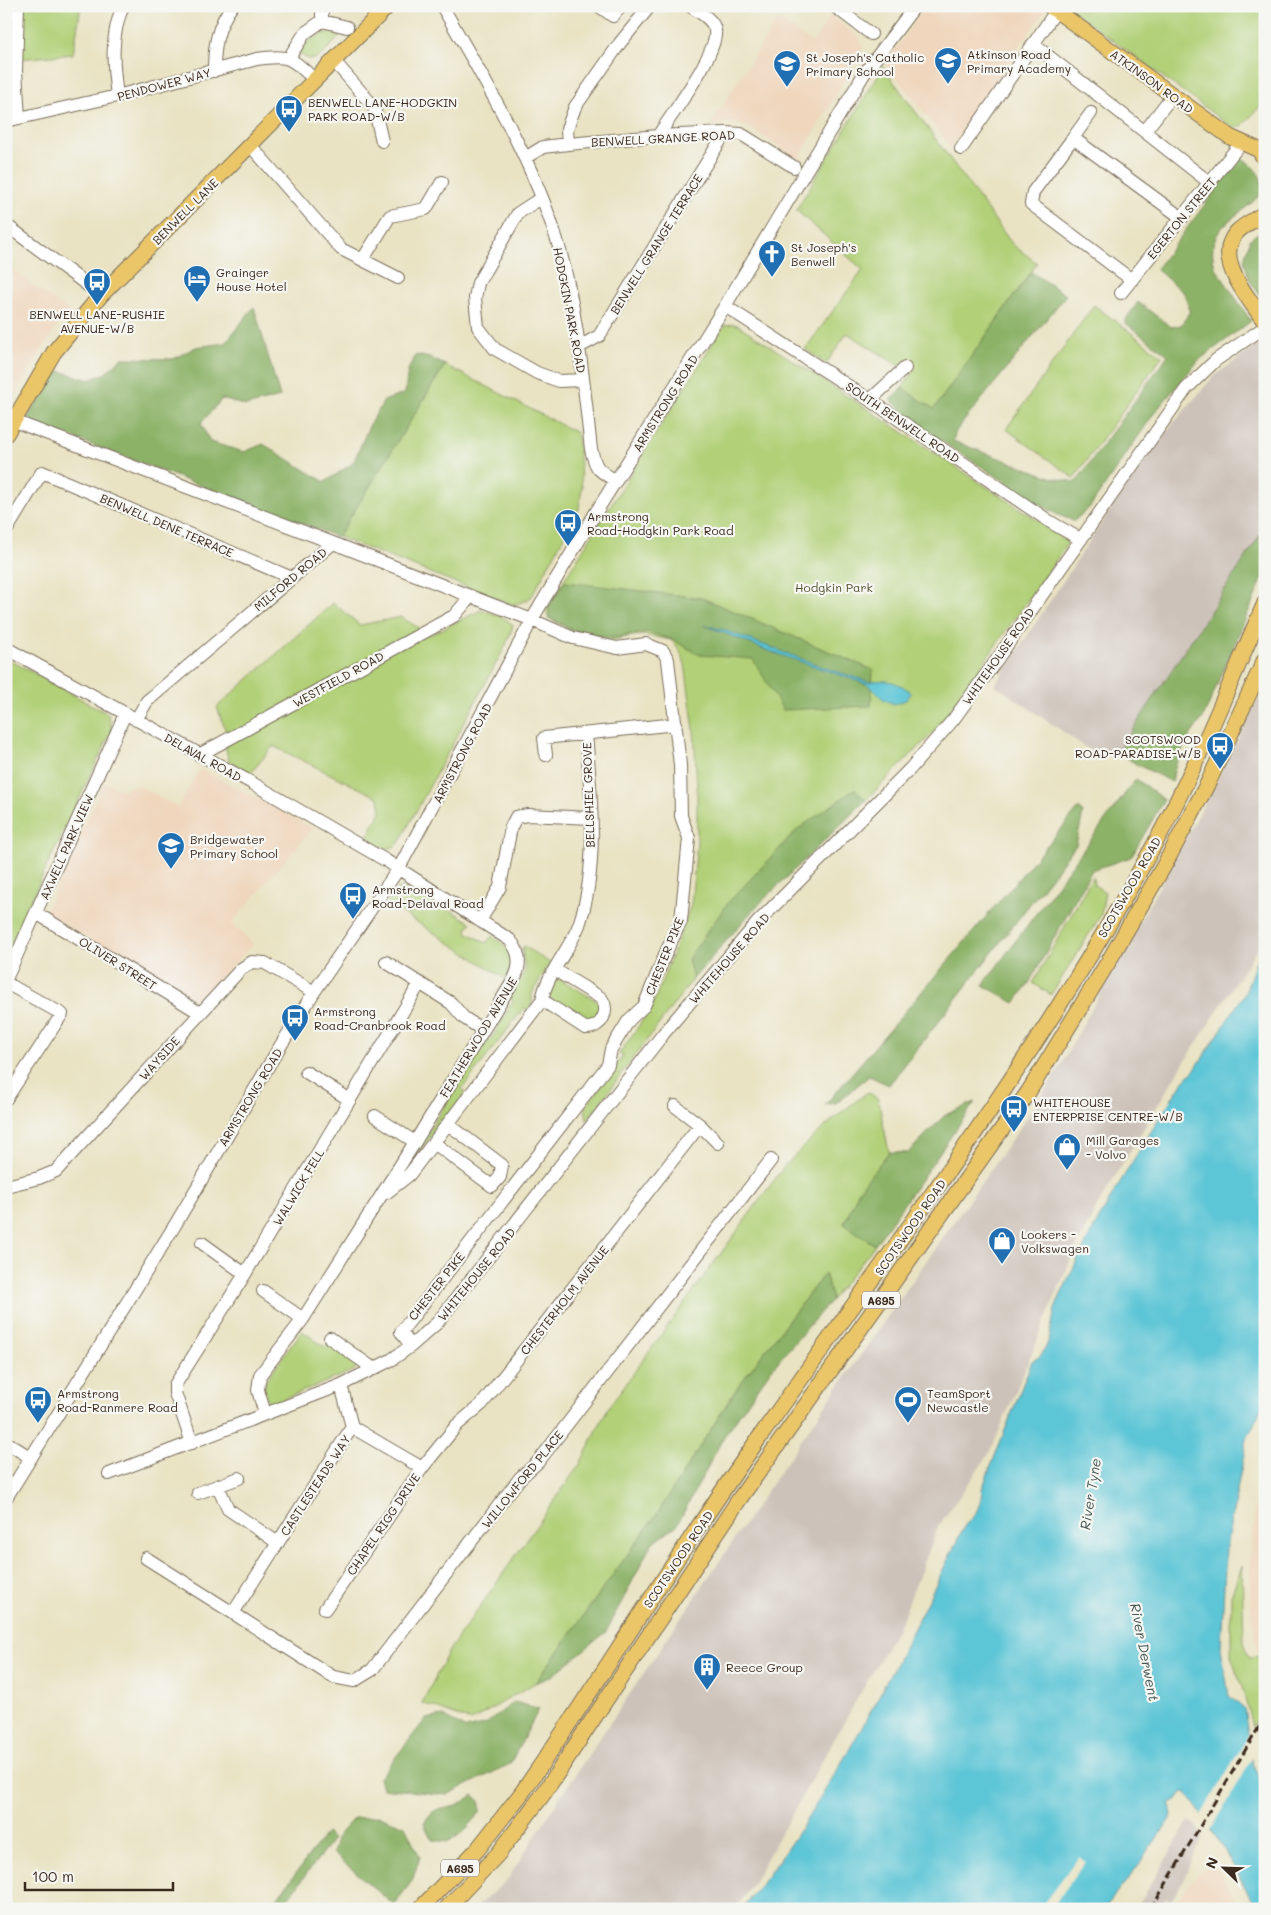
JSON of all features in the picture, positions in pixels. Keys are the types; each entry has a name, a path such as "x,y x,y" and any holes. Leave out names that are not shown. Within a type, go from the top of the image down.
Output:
{"main road":[{"name":"BENWELL LANE","path":"6,434 54,352 101,295 388,6"},
{"name":"ATKINSON ROAD","path":"1053,9 1172,96 1241,143 1263,151"},
{"path":"1265,213 1236,234 1231,241 1228,257 1233,273 1265,322"},
{"name":"SCOTSWOOD ROAD","path":"420,1909 477,1850 521,1794 756,1442 977,1132 1037,1041 1116,910 1184,788 1265,603"},
{"name":"SCOTSWOOD ROAD","path":"446,1909 498,1854 544,1793 740,1498 1029,1092 1165,864 1209,780 1265,659"}],"street":[{"path":"18,6 16,71 19,118"},
{"path":"116,96 112,54 118,17 122,6"},
{"path":"214,71 214,45 226,14 232,6"},
{"path":"322,6 322,21"},
{"name":"HODGKIN PARK ROAD","path":"442,6 495,99 525,158 557,240 567,279 580,347 591,449 598,470 616,481"},
{"path":"599,6 613,16 621,6"},
{"path":"568,144 567,129 575,107 650,6"},
{"path":"658,136 709,56 715,41 715,29 710,20 690,6"},
{"path":"834,6 871,34"},
{"name":"ARMSTRONG ROAD","path":"6,1498 175,1225 271,1061 314,992 399,868 532,620 616,481 725,306 864,74 915,6"},
{"path":"961,149 1033,44 1053,9"},
{"path":"292,53 305,33 322,21 347,27"},
{"path":"1033,44 1210,183"},
{"name":"PENDOWER WAY","path":"6,121 116,96 256,59 278,56 291,59 315,80"},
{"path":"334,61 374,108 382,141"},
{"path":"1145,131 1172,96"},
{"path":"1091,113 1033,192 1031,204 1132,280"},
{"name":"BENWELL GRANGE ROAD","path":"525,158 543,147 658,136 725,133 741,134 794,167"},
{"name":"BENWELL GRANGE TERRACE","path":"580,347 600,336 725,133"},
{"path":"1074,138 1182,218"},
{"name":"EGERTON STREET","path":"1121,293 1241,143"},
{"path":"250,145 341,248 398,278"},
{"path":"363,259 390,216 426,209 442,182"},
{"path":"541,198 518,213 478,283 476,298 478,327 495,349 538,373 559,381 583,380"},
{"path":"6,225 101,295"},
{"name":"SOUTH BENWELL ROAD","path":"725,306 870,400 1052,523 1080,539"},
{"name":"WHITEHOUSE ROAD","path":"109,1474 341,1385 391,1360 438,1323 664,1033 757,923 910,769 953,720 989,672 1186,389 1216,360 1265,327"},
{"path":"870,400 905,368"},
{"path":"14,421 333,543"},
{"name":"BENWELL DENE TERRACE","path":"6,531 42,472 292,578"},
{"name":"MILFORD ROAD","path":"131,717 147,701 333,543 532,620"},
{"name":"WESTFIELD ROAD","path":"199,755 454,616 471,596"},
{"name":"CHESTER PIKE","path":"411,1346 400,1332 608,1065 611,1049 629,1020 644,1006 681,921 689,838 681,816 680,765 668,660 663,650 646,644 617,648 573,638 532,620"},
{"name":"DELAVAL ROAD","path":"6,648 399,868"},
{"name":"AXWELL PARK VIEW","path":"6,981 36,912 131,717"},
{"name":"BELLSHIEL GROVE","path":"546,755 544,738 676,724"},
{"name":"BELLSHIEL GROVE","path":"555,970 579,925 586,894 590,858 591,818 586,734"},
{"path":"480,921 500,887 511,828 516,818 528,816 591,818"},
{"name":"FEATHERWOOD AVENUE","path":"265,1414 258,1390 260,1375 303,1319 415,1142 513,981 519,966 516,946 510,940 399,868"},
{"name":"OLIVER STREET","path":"36,912 200,1013"},
{"name":"WAYSIDE","path":"6,1186 39,1178 56,1170 241,969 252,962 264,963 314,992"},
{"path":"386,962 451,1003 464,1018 483,1030"},
{"path":"542,1000 585,1028 598,1026 606,1010 606,1004 601,998 555,970"},
{"name":"FEATHERWOOD AVENUE","path":"378,1199 409,1175 434,1143 542,1000 544,990 555,970"},
{"path":"6,981 62,1014 6,1099"},
{"name":"WALWICK FELL","path":"192,1443 174,1393 174,1385 243,1276 420,983"},
{"path":"306,1072 350,1100"},
{"path":"675,1106 700,1125 718,1143"},
{"path":"375,1116 415,1142"},
{"path":"434,1143 492,1186 500,1177 502,1166 448,1124"},
{"name":"CHESTERHOLM AVENUE","path":"422,1468 457,1425 482,1404 700,1125"},
{"name":"WILLOWFORD PLACE","path":"233,1613 333,1677 354,1681 372,1670 520,1478 544,1454 771,1160"},
{"path":"202,1243 243,1276"},
{"path":"263,1291 303,1319"},
{"path":"330,1338 374,1369"},
{"path":"341,1385 352,1427"},
{"name":"CHAPEL RIGG DRIVE","path":"325,1609 422,1468 352,1427"},
{"name":"CASTLESTEADS WAY","path":"233,1613 352,1427"},
{"path":"6,1442 31,1458"},
{"path":"198,1494 239,1478"},
{"name":"CASTLESTEADS WAY","path":"218,1486 228,1509 278,1543"},
{"path":"146,1558 233,1613"}],"shaded area":[{"name":"Atkinson Road Primary Academy","path":"926,6 1038,6 1045,11 951,147 885,63"},
{"name":"St Joseph's Catholic Primary School","path":"831,16 859,36 863,48 800,157 797,158 748,127 733,122 710,125 778,19 812,43"},
{"path":"6,265 68,311 41,350 6,410"},
{"path":"1265,339 1265,528 1118,752 1097,755 995,685 1154,446 1213,377"},
{"path":"1265,686 1265,936 1173,1080 1100,1201 1075,1249 991,1451 938,1527 902,1620 746,1895 733,1909 474,1909 508,1879 560,1797 804,1436 1057,1072 1199,814"},
{"name":"Bridgewater Primary School","path":"200,769 313,828 232,923 253,944 201,998 188,998 45,912 104,782 122,790 137,785 178,807"},
{"path":"1265,1466 1265,1655 1258,1656 1251,1608 1250,1558 1255,1512"},
{"path":"1265,1683 1265,1732 1260,1740 1253,1728 1260,1691"},
{"path":"1189,1821 1196,1825 1203,1836 1186,1876 1171,1901 1166,1898 1160,1909 1136,1909"},
{"path":"1210,1868 1219,1870 1241,1909 1172,1909 1186,1887 1201,1871"}],"green space":[{"path":"6,6 81,6 73,54 19,59 19,38 6,37"},
{"path":"1066,6 1265,6 1265,101 1242,126 1233,128"},
{"path":"336,31 339,37 321,56 311,59 299,53 306,43 314,37"},
{"path":"883,67 1013,245 1037,263 934,410 902,388 912,374 847,333 826,364 805,349 863,270 796,210"},
{"path":"1241,157 1256,171 1261,179 1264,190 1256,199 1227,222 1214,241 1213,252 1215,267 1251,321 1199,360 1155,412 1090,507 1074,521 1056,514 943,442 890,400 902,388 934,409 1031,272 1066,295 956,431 953,441 1053,478 1076,482 1168,355 1124,322 1138,302 1171,327 1181,325 1190,312 1185,294 1156,269"},
{"path":"1265,228 1265,303 1249,279 1244,260 1250,239"},
{"path":"1094,305 1162,356 1074,478 1006,429"},
{"path":"254,307 280,397 246,406 222,399 201,423 210,442 244,452 263,444 325,482 353,463 371,422 384,401 405,393 408,370 416,355 430,358 445,365 338,537 26,420 56,370 89,380 104,374 122,358 173,359 196,347 225,343"},
{"name":"Hodgkin Park","path":"726,325 738,325 1048,527 1068,543 936,730 866,800 854,789 688,959 693,979 587,1120 585,1108 623,1056 619,1054 652,1007 691,905 697,843 694,730 685,664 679,649 671,640 645,635 614,640 580,635 548,618 546,613 547,607 721,330"},
{"path":"445,365 577,433 582,487 579,509 532,596 513,605 338,537"},
{"path":"1265,528 1265,573 1203,718 1187,740 1179,756 1172,782 1136,764 1118,752"},
{"path":"565,582 702,598 873,670 871,706 783,710 753,659 700,655 673,640 648,632 613,638 573,630 549,617 549,607"},
{"path":"333,603 360,625 401,617 430,635 479,611 498,615 513,626 506,645 399,843 391,848 379,846 366,838 381,812 379,798 273,746 251,773 229,761 226,750 225,729 217,707"},
{"path":"6,658 108,714 112,730 6,955"},
{"path":"1136,779 1164,800 1131,857 1092,870 1029,983 1015,1003 983,985"},
{"path":"855,789 866,800 753,910 693,979 688,959 727,904 798,829"},
{"path":"1079,808 1083,813 1076,845 889,1085 869,1076 836,1103 825,1105"},
{"path":"1093,876 1094,885 1105,892 1101,915 1051,995 1033,983"},
{"path":"413,886 471,923 467,928 468,933 486,943 492,936 505,946 510,953 512,963 512,970 510,970 506,979 387,903 398,888 410,888"},
{"path":"524,946 550,963 532,994 532,1004 528,1010 524,1008 462,1089 466,1092 405,1170 485,1040 492,1038 513,1001 510,997 525,971 522,949"},
{"path":"559,979 599,1002 601,1007 595,1018 587,1021 584,1020 550,999 547,995 553,980"},
{"path":"868,1092 878,1099 889,1152 859,1190 844,1224 875,1245 832,1299 825,1273 739,1385 659,1511 535,1683 471,1721 422,1703 450,1649 580,1464 608,1408 783,1168 824,1128"},
{"path":"975,1102 875,1245 844,1224 859,1190 889,1152 908,1153 945,1115"},
{"path":"825,1273 832,1299 770,1371 723,1438 677,1525 652,1543 606,1632 552,1676 535,1683 659,1511 739,1385"},
{"path":"302,1331 325,1347 328,1344 356,1359 357,1365 355,1370 269,1405 263,1387 265,1381"},
{"path":"1242,1566 1244,1642 1249,1657 1265,1655 1265,1705 1252,1727 1243,1690 1231,1656 1231,1595"},
{"path":"514,1702 539,1709 510,1764 447,1795 382,1788 379,1778 426,1719 443,1716 466,1729 486,1724"},
{"path":"1265,1747 1265,1780 1259,1758"},
{"path":"473,1795 480,1801 480,1812 465,1831 448,1842 432,1840 424,1824 430,1815 435,1811 455,1806"},
{"path":"379,1816 405,1826 420,1857 412,1881 394,1905 333,1853 338,1835 354,1818"},
{"path":"326,1833 333,1839 280,1909 269,1909"}],"water":[{"path":"704,625 724,630 869,682 880,680 891,682 902,686 911,693 906,700 894,704 883,699 869,685 766,650"},
{"path":"1265,948 1265,1400 1247,1439 1226,1547 1221,1648 1229,1696 1244,1709 1253,1764 1265,1792 1265,1909 1257,1909 1224,1849 1187,1793 1182,1792 1179,1798 1170,1804 1172,1816 1132,1874 1104,1909 742,1909 776,1864 807,1818 864,1723 916,1625 965,1525 978,1509 982,1489 1032,1361 1039,1357 1048,1343 1055,1309 1085,1244 1165,1109 1182,1083 1196,1068 1245,993 1257,959"}],"pier":[{"path":"1250,1733 1254,1756 1210,1832 1200,1817"},
{"path":"1079,1857 1085,1862 1051,1909 1039,1909"}],"railway":[{"path":"1151,1909 1265,1717"}],"place":[{"name":"Atkinson Road Primary Academy","path":"948,85"},
{"name":"St Joseph's Catholic Primary School","path":"787,88"},
{"name":"BENWELL LANE-HODGKIN PARK ROAD-W/B","path":"289,133"},
{"name":"St Joseph's Benwell","path":"772,278"},
{"name":"Grainger House Hotel","path":"197,303"},
{"name":"BENWELL LANE-RUSHIE AVENUE-W/B","path":"97,306"},
{"name":"Armstrong Road-Hodgkin Park Road","path":"568,547"},
{"name":"SCOTSWOOD ROAD-PARADISE-W/B","path":"1220,770"},
{"name":"Bridgewater Primary School","path":"171,870"},
{"name":"Armstrong Road-Delaval Road","path":"353,920"},
{"name":"Armstrong Road-Cranbrook Road","path":"295,1042"},
{"name":"WHITEHOUSE ENTERPRISE CENTRE-W/B","path":"1014,1133"},
{"name":"Mill Garages - Volvo","path":"1067,1171"},
{"name":"Lookers - Volkswagen","path":"1002,1265"},
{"name":"Armstrong Road-Ranmere Road","path":"38,1424"},
{"name":"TeamSport Newcastle","path":"908,1424"},
{"name":"Reece Group","path":"707,1691"}],"water label":[{"name":"River Tyne","path":"1090,1494"},
{"name":"River Derwent","path":"1145,1652"}]}
